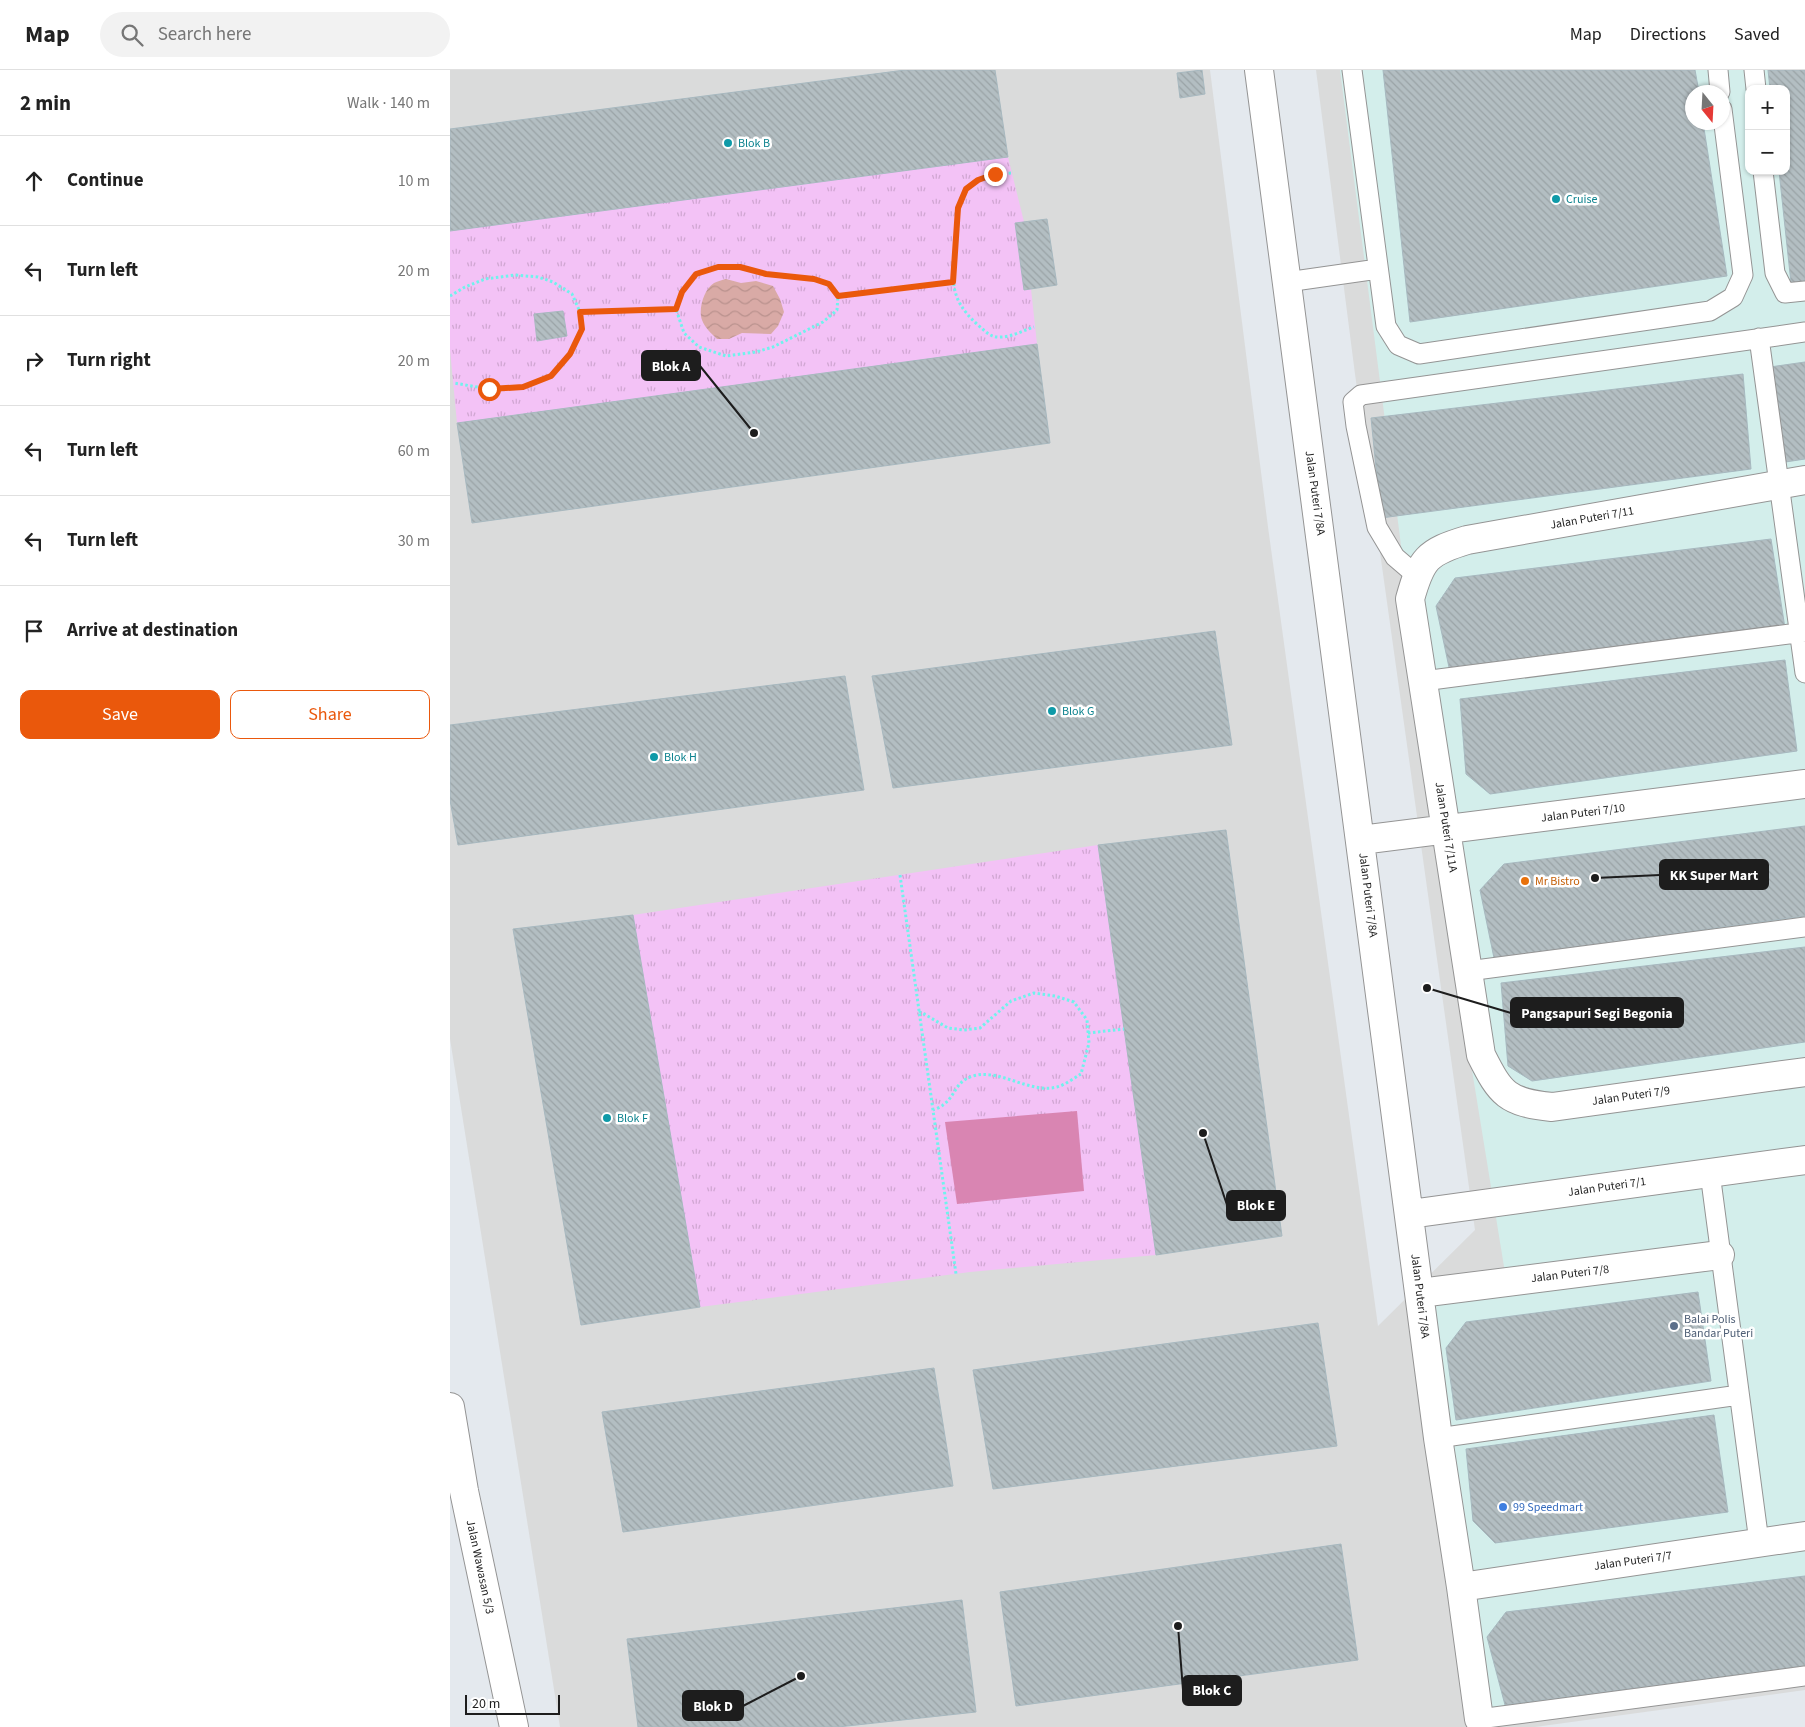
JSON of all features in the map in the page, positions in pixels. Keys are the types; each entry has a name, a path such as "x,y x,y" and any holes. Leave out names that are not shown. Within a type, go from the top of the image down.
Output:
{"street":[{"name":"Jalan Puteri 7/8A","path":"1259,70 1438,1438 1479,1719"},
{"name":"Jalan Puteri 7/11","path":"1413,587 1426,560 1443,548 1467,540 1792,482"},
{"name":"Jalan Puteri 7/11A","path":"1413,587 1423,681 1481,1055"},
{"name":"Jalan Puteri 7/10","path":"1361,840 1446,831 1805,784"},
{"name":"Jalan Puteri 7/9","path":"1481,1055 1493,1078 1508,1096 1530,1105 1552,1107 1805,1072"},
{"name":"Jalan Puteri 7/1","path":"1410,1214 1805,1160"},
{"name":"Jalan Puteri 7/8","path":"1420,1293 1720,1255"},
{"name":"Jalan Wawasan 5/3","path":"450,1406 457,1492 514,1727"},
{"name":"Jalan Puteri 7/7","path":"1461,1587 1805,1536"}],"lane":[{"path":"1352,70 1386,326 1398,345 1419,354 1710,311 1734,297 1744,275 1725,130"},
{"path":"1718,70 1719,85"},
{"path":"1754,70 1756,85"},
{"path":"1763,175 1775,273 1785,293 1805,291"},
{"path":"1287,282 1378,269"},
{"path":"1413,587 1376,527 1353,402 1361,396 1805,332"},
{"path":"1759,338 1792,482 1805,673"},
{"path":"1423,681 1802,633"},
{"path":"1468,971 1805,927"},
{"path":"1710,1173 1759,1542"},
{"path":"1438,1438 1739,1395"},
{"path":"1479,1719 1805,1676"}],"path":[{"path":"1012,173 995,174 978,180 966,189 958,208 953,282 958,303 991,336 1002,337 1034,327"},
{"path":"718,267 740,267 766,274 814,279 829,284 838,296 837,310 823,322 773,347 756,352 726,356 699,347 684,333 676,309 682,292 696,274 718,267"},
{"path":"450,296 465,287 485,279 515,275 538,277 553,282 572,294 580,312 582,329 570,354 551,376 523,387 489,389 454,383"},
{"path":"838,296 953,282"},
{"path":"580,312 676,309"},
{"path":"900,875 956,1274"},
{"path":"919,1011 948,1028 980,1028 1011,1001 1034,993 1074,1002 1087,1020 1089,1043 1081,1074 1058,1087 1036,1088 1015,1080 993,1076 974,1076 959,1084 944,1105 933,1110"},
{"path":"1088,1033 1124,1029"}],"shaded area":[{"path":"450,70 1210,70 1268,527 1378,1326 1475,1230 1355,374 1316,70 1735,70 1745,156 1745,175 1747,175 1763,310 1805,305 1805,1690 1535,1727 560,1727 450,1039"},
{"path":"1340,70 1805,70 1805,1668 1489,1711 1433,1301 1508,1291 1455,966"},
{"path":"1077,1111 1084,1191 957,1204 945,1122"}],"green space":[{"path":"1008,157 1024,222 1016,224 1024,290 1031,289 1037,344 457,423 450,350 450,231"},
{"path":"1098,845 1156,1255 970,1272 700,1307 633,915"}],"water":[{"path":"726,279 741,283 756,281 773,286 784,312 778,326 771,334 742,333 729,339 717,339 707,328 703,323 701,315 701,305 705,294 714,283"}],"building":[{"name":"Blok B","path":"905,70 995,70 1008,157 450,231 450,129"},
{"path":"1202,70 1205,94 1180,98 1177,73"},
{"name":"Cruise","path":"1383,70 1695,70 1698,85 1685,85 1685,130 1704,130 1727,276 1410,322"},
{"path":"1768,70 1805,70 1805,282 1791,283 1779,175 1790,175 1790,85 1770,85"},
{"path":"1047,219 1057,285 1024,290 1015,223"},
{"path":"563,311 567,336 537,341 534,314"},
{"path":"1037,344 1050,443 472,523 457,423"},
{"path":"1805,362 1805,459 1779,463 1770,367"},
{"path":"1743,374 1751,469 1381,518 1371,418"},
{"path":"1771,539 1785,628 1450,672 1436,606 1455,578"},
{"name":"Blok G","path":"1215,631 1232,745 893,788 872,676"},
{"path":"1785,660 1797,751 1490,794 1466,774 1460,699"},
{"name":"Blok H","path":"845,676 864,790 458,845 450,800 450,725"},
{"path":"1805,826 1805,916 1494,958 1480,890 1504,864"},
{"path":"1226,830 1282,1236 1156,1255 1098,845"},
{"name":"Blok F","path":"633,915 700,1307 581,1325 513,929"},
{"path":"1805,947 1805,1042 1532,1081 1508,1066 1501,983"},
{"path":"1698,1292 1711,1381 1456,1420 1446,1348 1466,1322"},
{"path":"1318,1323 1337,1446 993,1489 973,1370"},
{"path":"934,1368 953,1486 623,1532 602,1412"},
{"path":"1714,1415 1728,1512 1495,1543 1473,1521 1466,1449"},
{"path":"1341,1544 1358,1660 1016,1706 1000,1592"},
{"path":"1805,1576 1805,1666 1505,1705 1487,1637 1506,1612"},
{"path":"962,1600 976,1712 838,1727 638,1727 627,1639"}],"place":[{"name":"Blok B","path":"728,143"},
{"name":"Cruise","path":"1556,199"},
{"name":"Blok A","path":"754,433"},
{"name":"Blok G","path":"1052,711"},
{"name":"Blok H","path":"654,757"},
{"name":"KK Super Mart","path":"1595,878"},
{"name":"Mr Bistro","path":"1525,881"},
{"name":"Pangsapuri Segi Begonia","path":"1427,988"},
{"name":"Blok F","path":"607,1118"},
{"name":"Blok E","path":"1203,1133"},
{"name":"Balai Polis Bandar Puteri","path":"1674,1326"},
{"name":"99 Speedmart","path":"1503,1507"},
{"name":"Blok C","path":"1178,1626"},
{"name":"Blok D","path":"801,1676"}],"route":[{"path":"489,389 523,387 551,376 570,354 582,329 580,312 676,309 682,292 696,274 718,267 740,267 766,274 814,279 829,284 838,296 953,282 958,208 966,189 978,180 995,174"}]}
